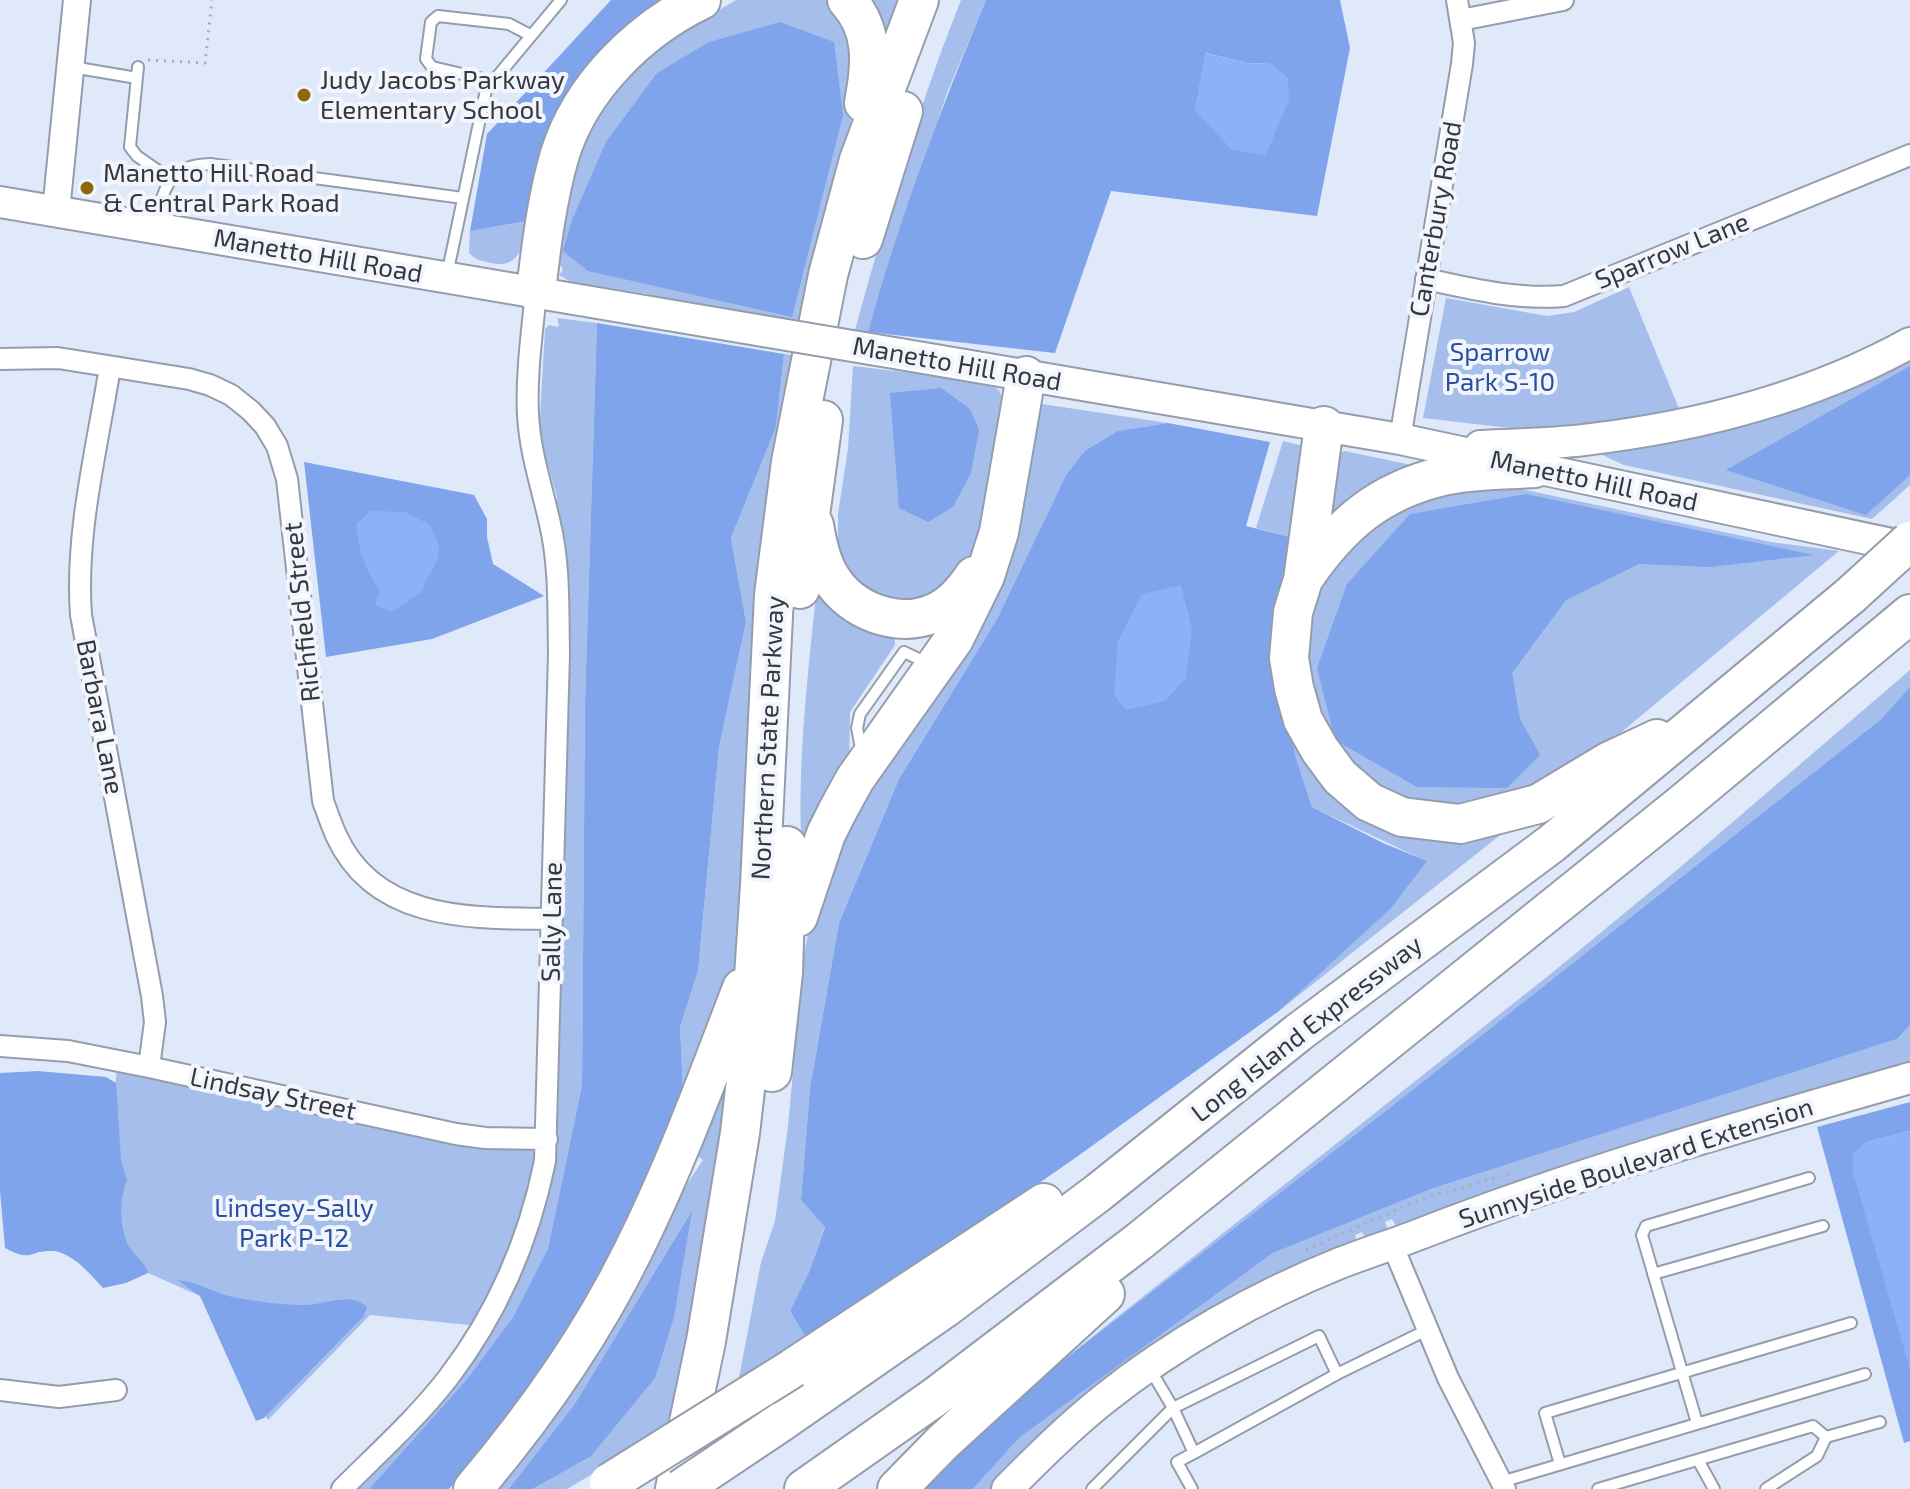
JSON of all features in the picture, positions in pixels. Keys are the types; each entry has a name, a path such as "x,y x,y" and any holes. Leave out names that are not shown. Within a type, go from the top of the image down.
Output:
{"highway":[{"path":"536,292 552,191 561,153 574,123 594,89 621,57 668,18 701,0"},
{"path":"847,0 856,9 869,43 869,76 859,129 859,160"},
{"name":"Northern State Parkway","path":"675,1489 706,1341 740,1133 749,1054 769,965 760,885 774,595 791,462 828,275 859,160 919,0"},
{"name":"Northern State Parkway","path":"707,1489 767,1128 769,965 794,630 826,396 847,295 892,145 946,0"},
{"path":"812,515 830,578 842,592 859,606 885,617 911,642 954,639 985,576 999,532 1022,375"},
{"path":"473,1489 546,1397 594,1322 632,1254 804,896 826,834 864,767 911,642 932,614 964,591 978,571 991,528 1022,375"},
{"path":"1324,426 1303,580 1293,612 1289,658 1303,720 1340,777 1369,802 1402,817 1460,824 1538,804 1608,762 1710,714"},
{"path":"1303,580 1322,552 1350,521 1378,500 1445,475 1535,468"},
{"name":"Long Island Expressway","path":"681,1489 945,1308 1099,1192 1299,1032 1551,844 1851,595 1910,541"},
{"path":"804,1489 935,1397 1086,1282 1682,804 1910,614"},
{"path":"604,1486 951,1266 1299,1032"},
{"path":"897,1489 943,1442 1337,1081"}],"main road":[{"name":"Manetto Hill Road","path":"0,202 1400,439 1910,548"},
{"path":"1443,448 1584,440 1708,419 1791,397 1877,361 1910,343"},
{"name":"Sunnyside Boulevard Extension","path":"1007,1489 1094,1407 1149,1368 1192,1339 1262,1300 1339,1264 1489,1206 1570,1179 1910,1078"}],"street":[{"path":"56,211 77,0"},
{"path":"1459,10 1563,0"},
{"name":"Canterbury Road","path":"1400,439 1462,64 1459,10"},
{"name":"Sparrow Lane","path":"1426,279 1494,294 1536,298 1564,296 1910,155"},
{"name":"Sally Lane","path":"342,1489 447,1379 481,1330 524,1242 537,1202 545,1161 559,653 558,578 551,525 531,452 528,416 527,390 536,292"},
{"name":"Richfield Street","path":"0,359 58,358 189,379 220,390 251,411 277,446 287,479 323,801 337,838 355,866 393,897 431,912 483,919 552,919"},
{"name":"Barbara Lane","path":"110,367 81,540 78,580 81,615 152,996 155,1022 149,1067"},
{"name":"Lindsay Street","path":"0,1046 68,1051 456,1134 485,1138 547,1139"},
{"path":"1392,1244 1448,1378 1503,1485"},
{"path":"0,1390 59,1397 116,1390"}],"lane":[{"path":"447,277 486,90 561,0"},
{"path":"492,81 432,67 426,59 431,22 438,16 509,24 530,35"},
{"path":"70,66 137,72 130,147 137,156 170,179"},
{"path":"153,228 170,179 188,165 210,164 463,198"},
{"path":"1697,1423 1642,1235 1646,1226 1809,1178"},
{"path":"1653,1274 1823,1226"},
{"path":"1560,1464 1545,1413 1851,1323"},
{"path":"1192,1489 1177,1462 1337,1374 1427,1330"},
{"path":"1092,1489 1173,1408 1319,1336 1337,1374"},
{"path":"1149,1368 1173,1408 1194,1453"},
{"path":"1503,1485 1560,1464 1865,1374"},
{"path":"1766,1489 1817,1456 1826,1437 1880,1422"},
{"path":"1598,1489 1813,1426 1826,1437"},
{"path":"1698,1460 1714,1489"}],"path":[{"path":"137,72 147,60 205,63 212,0"}],"green space":[{"path":"736,0 833,0 864,73 815,253 807,321 674,303 648,294 571,282 559,275 563,270 561,266 554,267 574,153 600,105 629,71 673,37"},
{"path":"865,0 902,0 881,61"},
{"path":"961,0 986,0 947,93 868,332 855,330 917,122"},
{"path":"527,221 519,253 509,262 484,262 469,253 470,231"},
{"name":"Sparrow Park S-10","path":"1629,287 1680,411 1616,424 1527,430 1423,418 1446,298 1547,316 1574,312"},
{"name":"Lindsey-Sally Park P-12","path":"557,318 597,323 585,704 582,1085 548,1250 513,1317 467,1379 369,1489 354,1489 479,1326 370,1315 268,1420 200,1296 148,1273 94,1265 118,1061 543,1141 557,497 539,435 545,329 549,325 557,327"},
{"path":"784,354 798,356 735,963 720,1030 683,1090 680,1027 698,971 719,747 746,622 731,538 776,427"},
{"path":"1910,358 1910,485 1872,519 1624,465 1598,453 1662,444 1791,407"},
{"path":"853,366 988,382 999,390 1004,402 988,511 973,562 917,613 858,597 838,556 838,514 848,448"},
{"path":"1031,404 1168,423 1118,431 1066,475 997,619 899,779 839,923 810,1088 801,1200 825,1226 809,1272 790,1311 805,1336 798,1351 737,1388 761,1262 775,1221 788,1126 804,954 817,890 840,825 945,671"},
{"path":"1283,441 1307,447 1298,539 1256,528"},
{"path":"1345,451 1444,472 1325,531 1337,453"},
{"path":"1436,484 1502,485 1771,542 1839,551 1594,755 1553,781 1433,812 1373,788 1326,744 1304,684 1303,625 1331,558"},
{"path":"818,575 895,635 895,645 850,712 849,776 804,881 801,766"},
{"path":"1910,670 1910,687 1880,720 1392,1106 1030,1386 1553,972"},
{"path":"1286,694 1330,782 1514,824 1279,1011 1426,861 1312,807 1295,755"},
{"path":"1910,1025 1910,1068 1555,1170 1396,1226 1392,1219 1385,1222 1388,1230 1366,1239 1362,1232 1355,1235 1357,1243 1023,1453 990,1489 973,1489 1019,1438 1273,1253 1434,1188 1897,1039"},
{"path":"719,1091 733,1093 682,1421 567,1489 495,1489 644,1267 683,1190 703,1160 695,1154"}],"shaded area":[{"path":"611,0 669,0 600,52 570,91 543,152 527,221 470,231 487,134"},
{"path":"986,0 1340,0 1350,48 1317,216 1111,191 1055,353 868,332 907,206","holes":["1206,53 1247,63 1272,64 1195,111"]},
{"path":"780,22 834,42 843,115 792,317 588,271 563,251 572,220 606,142 657,73 709,42"},
{"path":"1205,53 1247,63 1272,64 1288,78 1289,99 1266,155 1232,150 1195,111"},
{"path":"597,323 784,354 776,427 731,538 746,622 719,747 698,971 680,1027 683,1090 635,1235 519,1407 449,1489 369,1489 467,1379 513,1317 548,1249 582,1085 585,704"},
{"path":"1910,366 1910,475 1866,515 1726,470"},
{"path":"941,388 970,409 979,430 971,473 953,507 928,522 899,508 890,393"},
{"path":"1168,423 1270,442 1246,526 1298,539 1279,654 1295,755 1312,807 1383,843 1427,861 1391,908 1279,1011 798,1351 805,1336 790,1311 809,1272 825,1227 801,1200 810,1088 839,923 899,779 997,619 1066,475 1085,451 1118,431"},
{"path":"304,462 474,495 487,519 493,564 544,596 432,639 326,657"},
{"path":"1526,494 1814,555 1710,567 1639,564 1566,600 1512,673 1520,719 1540,755 1507,788 1417,787 1335,740 1317,668 1347,584 1410,514"},
{"path":"371,511 405,512 430,525 439,547 437,561 422,592 392,612 375,605 380,591 366,567 358,542 356,524"},
{"path":"1181,585 1192,629 1186,678 1165,701 1126,710 1114,695 1118,641 1142,594"},
{"path":"1910,687 1910,1025 1897,1039 1434,1188 1273,1253 1019,1438 973,1489 919,1489 1030,1386 1392,1106 1880,720"},
{"path":"38,1071 106,1077 116,1083 121,1160 127,1180 122,1223 126,1241 148,1273 126,1283 103,1288 81,1265 60,1253 45,1251 21,1255 5,1248 0,1191 0,1073"},
{"path":"1910,1102 1910,1131 1866,1142 1910,1369 1910,1441 1904,1443 1817,1127"},
{"path":"1910,1131 1910,1369 1853,1173 1853,1153 1866,1142"},
{"path":"692,1211 674,1317 655,1378 591,1456 532,1489 509,1489 575,1404"},
{"path":"177,1280 254,1301 307,1305 353,1300 367,1307 363,1317 264,1418 256,1421 200,1296"}],"place":[{"name":"Judy Jacobs Parkway Elementary School","path":"304,95"},
{"name":"Manetto Hill Road & Central Park Road","path":"87,188"}]}
